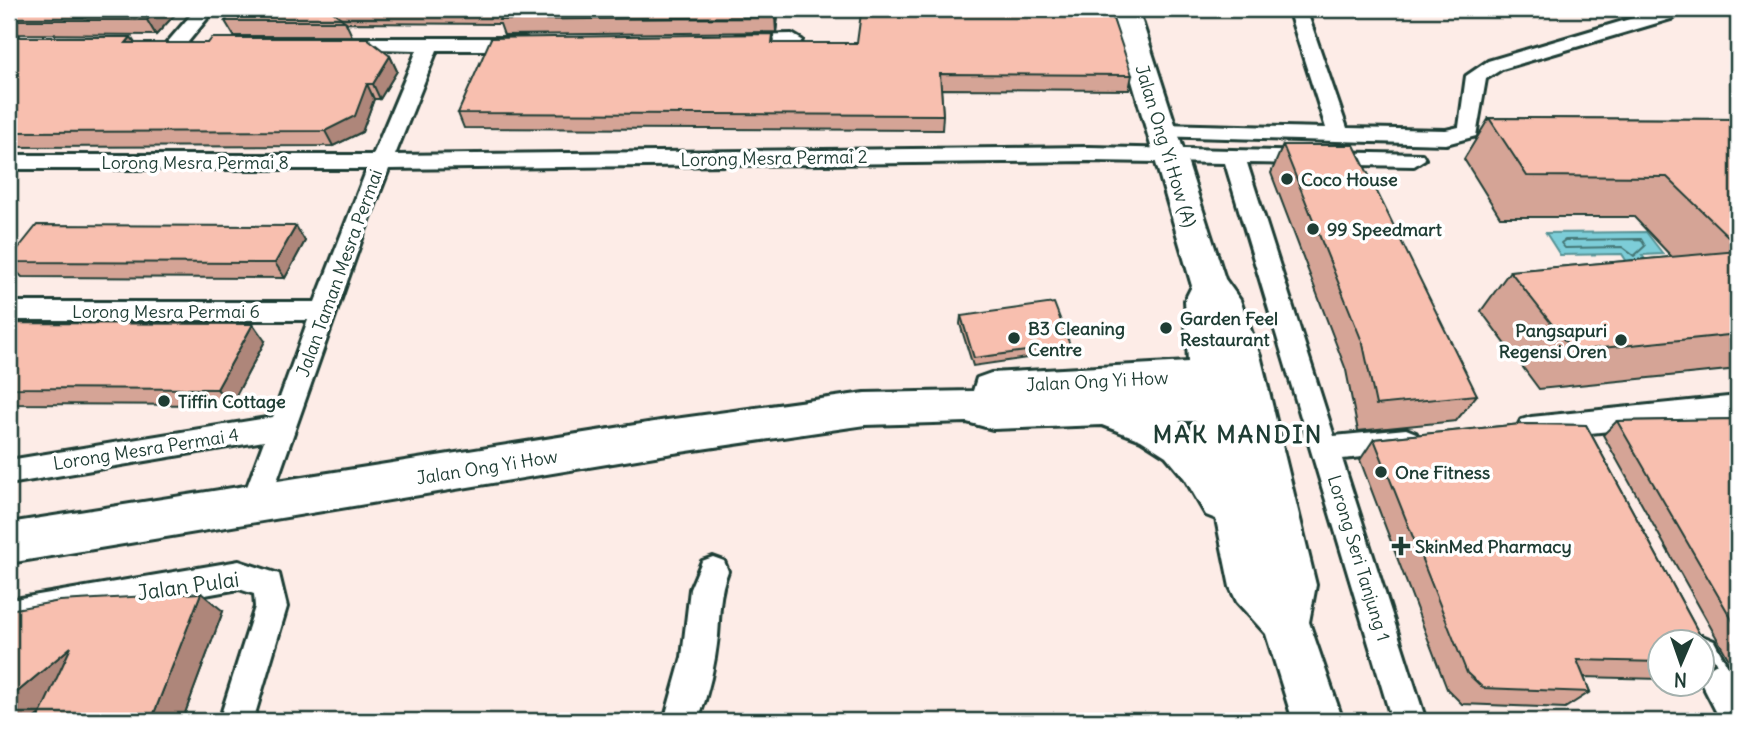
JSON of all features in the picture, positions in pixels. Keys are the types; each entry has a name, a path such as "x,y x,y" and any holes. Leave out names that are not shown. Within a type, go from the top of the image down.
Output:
{"main road":[{"name":"Jalan Ong Yi How (A)","path":"1124,9 1209,284 1203,300 1218,374"},
{"name":"Jalan Ong Yi How","path":"967,406 991,389 1218,374"},
{"name":"Jalan Ong Yi How","path":"9,543 837,413 967,406 993,412 1093,408 1218,374"},
{"path":"1218,374 1264,461 1293,585 1286,622"},
{"path":"1218,374 1241,537 1254,587 1286,622 1318,721"},
{"path":"1093,408 1158,427 1178,440 1196,457 1241,537"}],"street":[{"path":"13,39 35,9"},
{"path":"176,44 206,9"},
{"path":"1297,9 1339,135"},
{"path":"1164,143 1339,135 1446,137 1469,131 1476,76 1495,65 1667,13"},
{"path":"720,42 792,40"},
{"path":"151,44 202,44"},
{"path":"322,44 540,44"},
{"name":"Jalan Taman Mesra Permai","path":"256,503 380,162 429,45"},
{"path":"1164,143 1233,155 1413,159"},
{"name":"Lorong Mesra Permai 2","path":"380,162 1164,143"},
{"name":"Lorong Seri Tanjung 1","path":"1233,155 1409,721"},
{"name":"Lorong Mesra Permai 8","path":"9,162 380,162"},
{"name":"Lorong Mesra Permai 6","path":"9,311 324,311"},
{"path":"1509,431 1584,436 1738,407"},
{"name":"Lorong Mesra Permai 4","path":"9,472 283,427"},
{"path":"1326,449 1428,439"},
{"path":"681,721 690,700 702,633 702,593 713,571"},
{"name":"Jalan Pulai","path":"9,615 239,575 268,584 271,607 236,721"},
{"path":"1716,678 1738,719"}],"water":[{"path":"1646,232 1663,254 1642,255 1649,265 1629,265 1622,254 1560,255 1546,233"}],"building":[{"path":"19,9 157,9 147,20 9,20"},
{"path":"235,9 329,9 345,21 225,21"},
{"path":"504,9 776,9 775,17 499,20"},
{"path":"861,13 1111,13 1132,75 940,74 943,115 458,113 491,38 773,34 772,43 857,43"},
{"path":"9,37 131,37 126,43 208,43 212,38 367,38 390,56 373,84 367,84 355,116 325,131 9,132"},
{"path":"1489,118 1738,119 1738,246 1667,177 1527,176"},
{"path":"1283,145 1354,145 1477,395 1376,405 1363,344"},
{"path":"37,225 296,226 275,263 9,262"},
{"path":"1738,251 1738,334 1573,351 1510,271"},
{"name":"B3 Cleaning Centre","path":"1054,303 1070,345 974,358 961,316"},
{"path":"9,323 253,324 217,389 9,388"},
{"path":"1738,419 1738,630 1617,421"},
{"path":"1521,424 1586,425 1696,628 1646,628 1646,662 1577,660 1590,692 1483,688 1467,673 1374,439"},
{"path":"201,593 151,721 37,721 71,647 9,699 9,610 60,601"}],"place":[{"name":"Coco House","path":"1287,179"},
{"name":"99 Speedmart","path":"1313,229"},
{"name":"Garden Feel Restaurant","path":"1166,328"},
{"name":"B3 Cleaning Centre","path":"1014,338"},
{"name":"Pangsapuri Regensi Oren","path":"1621,340"},
{"name":"Tiffin Cottage","path":"164,401"},
{"name":"One Fitness","path":"1381,472"},
{"name":"SkinMed Pharmacy","path":"1401,546"}],"district":[{"name":"MAK MANDIN","path":"1238,434"}]}
